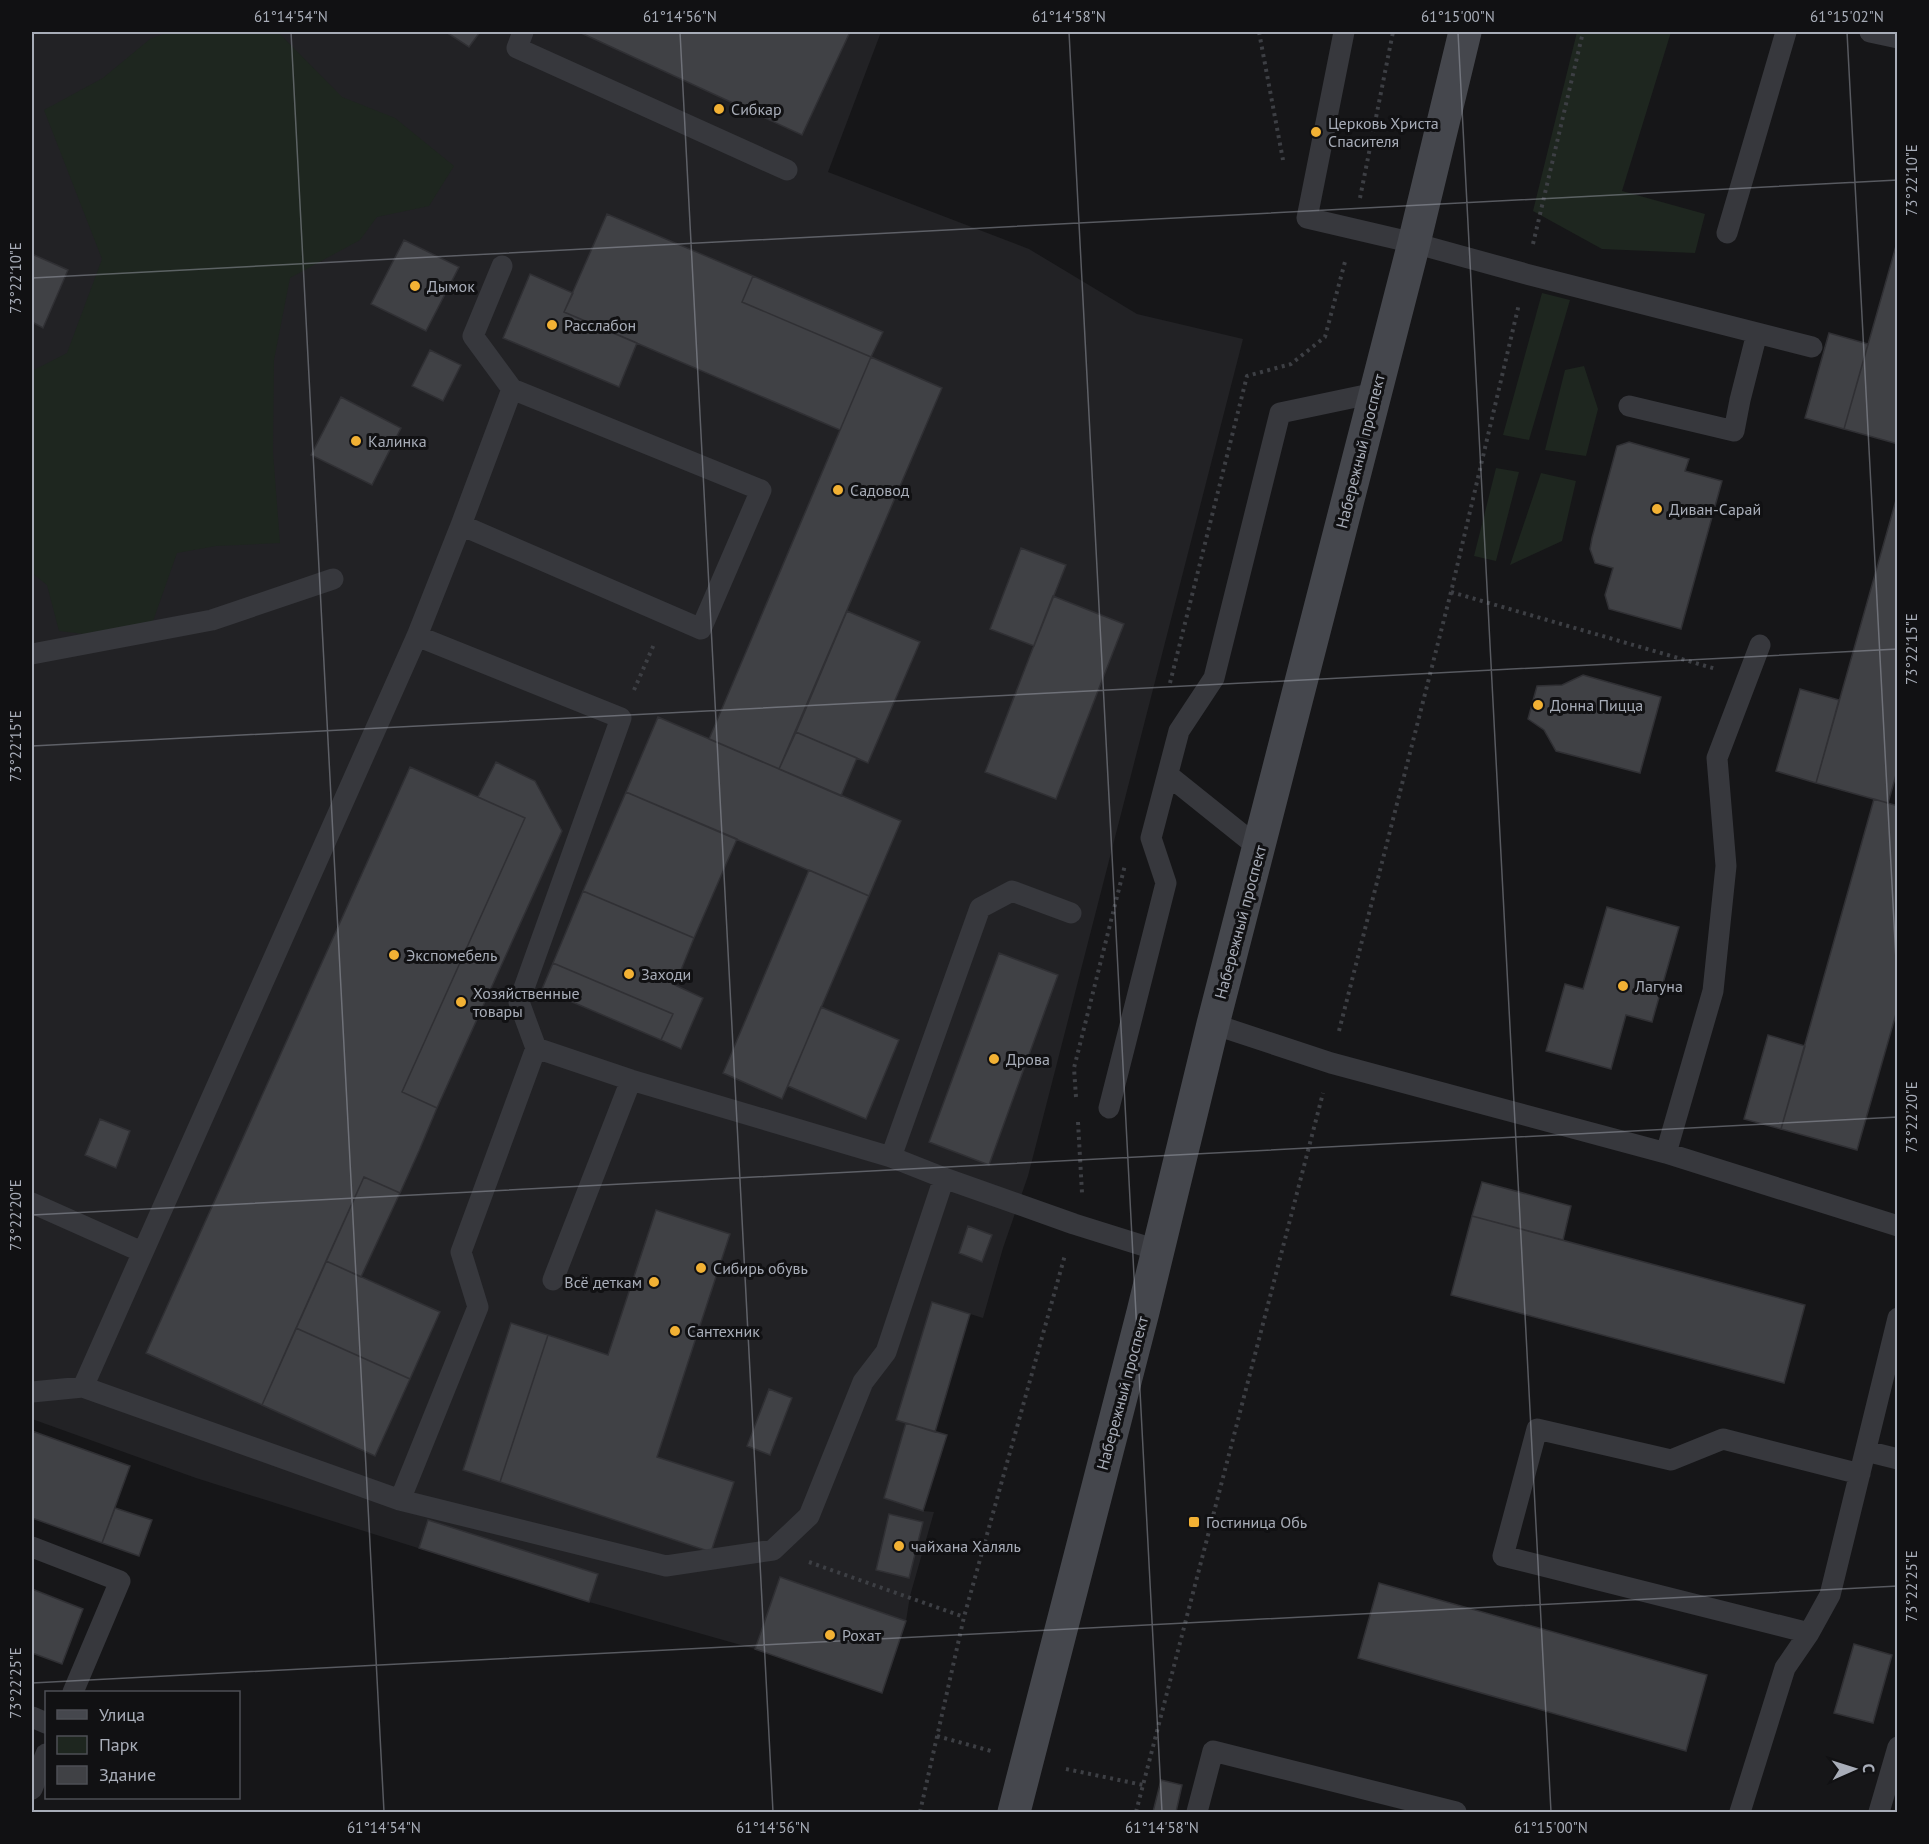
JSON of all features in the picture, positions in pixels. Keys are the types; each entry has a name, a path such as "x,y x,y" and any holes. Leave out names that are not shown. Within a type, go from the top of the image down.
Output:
{"main road":[{"name":"Набережный проспект","path":"1014,1812 1143,1312 1213,1024 1414,243 1465,32"}],"lane":[{"path":"523,32 517,48 787,170"},
{"path":"1344,32 1306,218 1414,243 1812,347"},
{"path":"1727,233 1786,32"},
{"path":"1870,32 1898,38"},
{"path":"461,525 701,629 761,490 512,389 473,336 502,266"},
{"path":"1629,406 1734,431 1756,333"},
{"path":"83,1387 417,636 512,389"},
{"path":"1109,1108 1166,883 1151,838 1179,731 1214,678 1280,412 1375,393"},
{"path":"32,654 212,620 333,579"},
{"path":"400,1500 478,1307 461,1252 536,1048 519,1002 621,718 417,636"},
{"path":"1666,1153 1713,991 1726,866 1716,758 1760,645"},
{"path":"1168,775 1259,848"},
{"path":"891,1156 980,908 1012,891 1071,913"},
{"path":"1213,1024 1331,1063 1666,1153 1898,1226"},
{"path":"536,1048 631,1080 891,1156 944,1178 1074,1224 1157,1250"},
{"path":"554,1281 631,1080"},
{"path":"32,1392 83,1387 400,1500 666,1566 773,1550 809,1516 863,1382 886,1352 944,1178"},
{"path":"32,1203 142,1252"},
{"path":"1740,1812 1785,1668 1809,1633 1830,1596 1898,1318"},
{"path":"1809,1633 1503,1556 1537,1429 1671,1460 1723,1439 1860,1474"},
{"path":"1866,1450 1898,1459"},
{"path":"32,1548 120,1581 73,1691"},
{"path":"1879,1812 1898,1747"},
{"path":"1197,1812 1213,1751 1447,1811"},
{"path":"32,1790 45,1757"}],"path":[{"path":"1259,32 1285,168"},
{"path":"1136,1812 1452,592 1583,32"},
{"path":"1452,592 1747,678"},
{"path":"773,1550 964,1617"}],"shaded area":[{"path":"32,32 881,32 828,172 1029,249 1137,314 1243,339 1028,1176 1003,1248 983,1318 932,1302 896,1420 906,1423 884,1498 923,1511 934,1512 910,1596 906,1621 882,1693 755,1649 589,1602 196,1478 32,1419"}],"green space":[{"path":"169,32 278,32 342,97 395,118 454,166 429,206 377,217 360,240 290,278 274,360 273,452 280,543 216,546 177,553 152,624 109,637 59,631 47,585 32,573 32,371 67,353 102,259 44,110 103,78 150,39"},
{"path":"1577,32 1671,32 1622,191 1705,214 1695,253 1602,249 1533,211"},
{"path":"1542,293 1570,300 1529,440 1503,435"},
{"path":"1584,366 1598,409 1586,456 1545,450 1565,370"},
{"path":"1496,468 1519,472 1496,561 1474,556"},
{"path":"1541,473 1576,481 1562,541 1510,565"}],"building":[{"path":"446,32 480,32 469,47"},
{"path":"579,32 850,32 802,135"},
{"path":"607,214 753,276 742,302 871,357 840,430 564,312"},
{"path":"1898,239 1898,444 1844,429"},
{"name":"Дымок","path":"404,240 459,267 426,331 371,304"},
{"path":"32,254 68,270 43,328 32,322"},
{"name":"Расслабон","path":"530,274 573,293 564,312 637,343 619,387 503,338"},
{"path":"753,276 883,332 871,357 742,302"},
{"path":"1829,333 1868,344 1844,429 1805,418"},
{"path":"430,350 461,365 443,401 412,386"},
{"path":"871,357 942,388 779,769 709,739"},
{"name":"Калинка","path":"341,397 401,428 372,485 311,455"},
{"name":"Диван-Сарай","path":"1629,442 1689,459 1685,471 1722,481 1681,629 1609,609 1605,595 1613,568 1595,563 1590,549 1617,446"},
{"path":"1898,493 1898,768 1888,803 1816,783"},
{"path":"1021,548 1066,565 1034,646 990,629"},
{"path":"1053,596 1124,624 1056,799 985,772"},
{"path":"847,611 920,642 868,763 796,732"},
{"path":"1583,675 1661,697 1640,773 1556,751 1544,730 1528,719 1537,686 1562,685"},
{"path":"1800,689 1839,700 1816,783 1776,771"},
{"path":"658,717 901,821 869,896 626,792"},
{"path":"796,732 857,758 841,796 779,769"},
{"path":"496,762 535,781 562,831 437,1108 402,1092 525,818 478,797"},
{"name":"Экспомебель","path":"410,767 525,818 402,1092 437,1108 419,1151 400,1193 364,1177 262,1405 146,1353"},
{"path":"626,792 737,839 694,938 583,891"},
{"path":"1874,799 1898,806 1898,1007 1857,1150 1781,1129"},
{"path":"809,870 869,896 782,1099 723,1073"},
{"name":"Заходи","path":"583,891 694,938 675,985 703,998 681,1049 661,1040 673,1014 553,963"},
{"name":"Лагуна","path":"1607,907 1679,927 1652,1022 1626,1015 1611,1069 1546,1051 1565,984 1583,989"},
{"name":"Дрова","path":"999,953 1058,975 989,1165 929,1142"},
{"path":"553,963 673,1014 661,1040 542,989"},
{"path":"821,1007 899,1040 866,1119 788,1086"},
{"path":"1768,1035 1805,1046 1781,1129 1744,1119"},
{"path":"100,1119 130,1131 116,1168 85,1155"},
{"path":"364,1177 400,1193 361,1277 326,1261"},
{"path":"1482,1182 1571,1206 1563,1240 1472,1216"},
{"path":"656,1210 730,1234 657,1457 734,1482 711,1552 500,1482 548,1335 608,1355"},
{"path":"1472,1216 1805,1305 1784,1383 1451,1295"},
{"path":"968,1226 992,1235 982,1262 959,1253"},
{"path":"326,1261 440,1312 410,1379 296,1328"},
{"path":"932,1302 970,1314 935,1432 896,1420"},
{"path":"511,1323 548,1335 500,1482 463,1470"},
{"path":"296,1328 410,1379 375,1456 262,1405"},
{"path":"769,1389 792,1398 770,1455 747,1446"},
{"path":"906,1423 947,1435 923,1511 884,1498"},
{"path":"32,1431 130,1466 102,1543 32,1518"},
{"path":"115,1508 152,1520 139,1556 102,1543"},
{"name":"чайхана Халяль","path":"889,1514 923,1522 909,1578 876,1570"},
{"path":"428,1520 598,1574 589,1602 419,1548"},
{"name":"Рохат","path":"780,1577 906,1621 882,1693 755,1649"},
{"path":"1379,1583 1707,1675 1686,1751 1358,1658"},
{"path":"32,1589 83,1609 62,1664 32,1653"},
{"path":"1854,1644 1892,1655 1873,1723 1834,1713"},
{"path":"1161,1780 1182,1785 1176,1812 1153,1812"}],"place":[{"name":"Сибкар","path":"719,109"},
{"name":"Церковь Христа Спасителя","path":"1316,132"},
{"name":"Дымок","path":"415,286"},
{"name":"Расслабон","path":"552,325"},
{"name":"Калинка","path":"356,441"},
{"name":"Садовод","path":"838,490"},
{"name":"Диван-Сарай","path":"1657,509"},
{"name":"Донна Пицца","path":"1538,705"},
{"name":"Экспомебель","path":"394,955"},
{"name":"Заходи","path":"629,974"},
{"name":"Лагуна","path":"1623,986"},
{"name":"Хозяйственные товары","path":"461,1002"},
{"name":"Дрова","path":"994,1059"},
{"name":"Сибирь обувь","path":"701,1268"},
{"name":"Всё деткам","path":"654,1282"},
{"name":"Сантехник","path":"675,1331"},
{"name":"Гостиница Обь","path":"1194,1522"},
{"name":"чайхана Халяль","path":"899,1546"},
{"name":"Рохат","path":"830,1635"}]}
